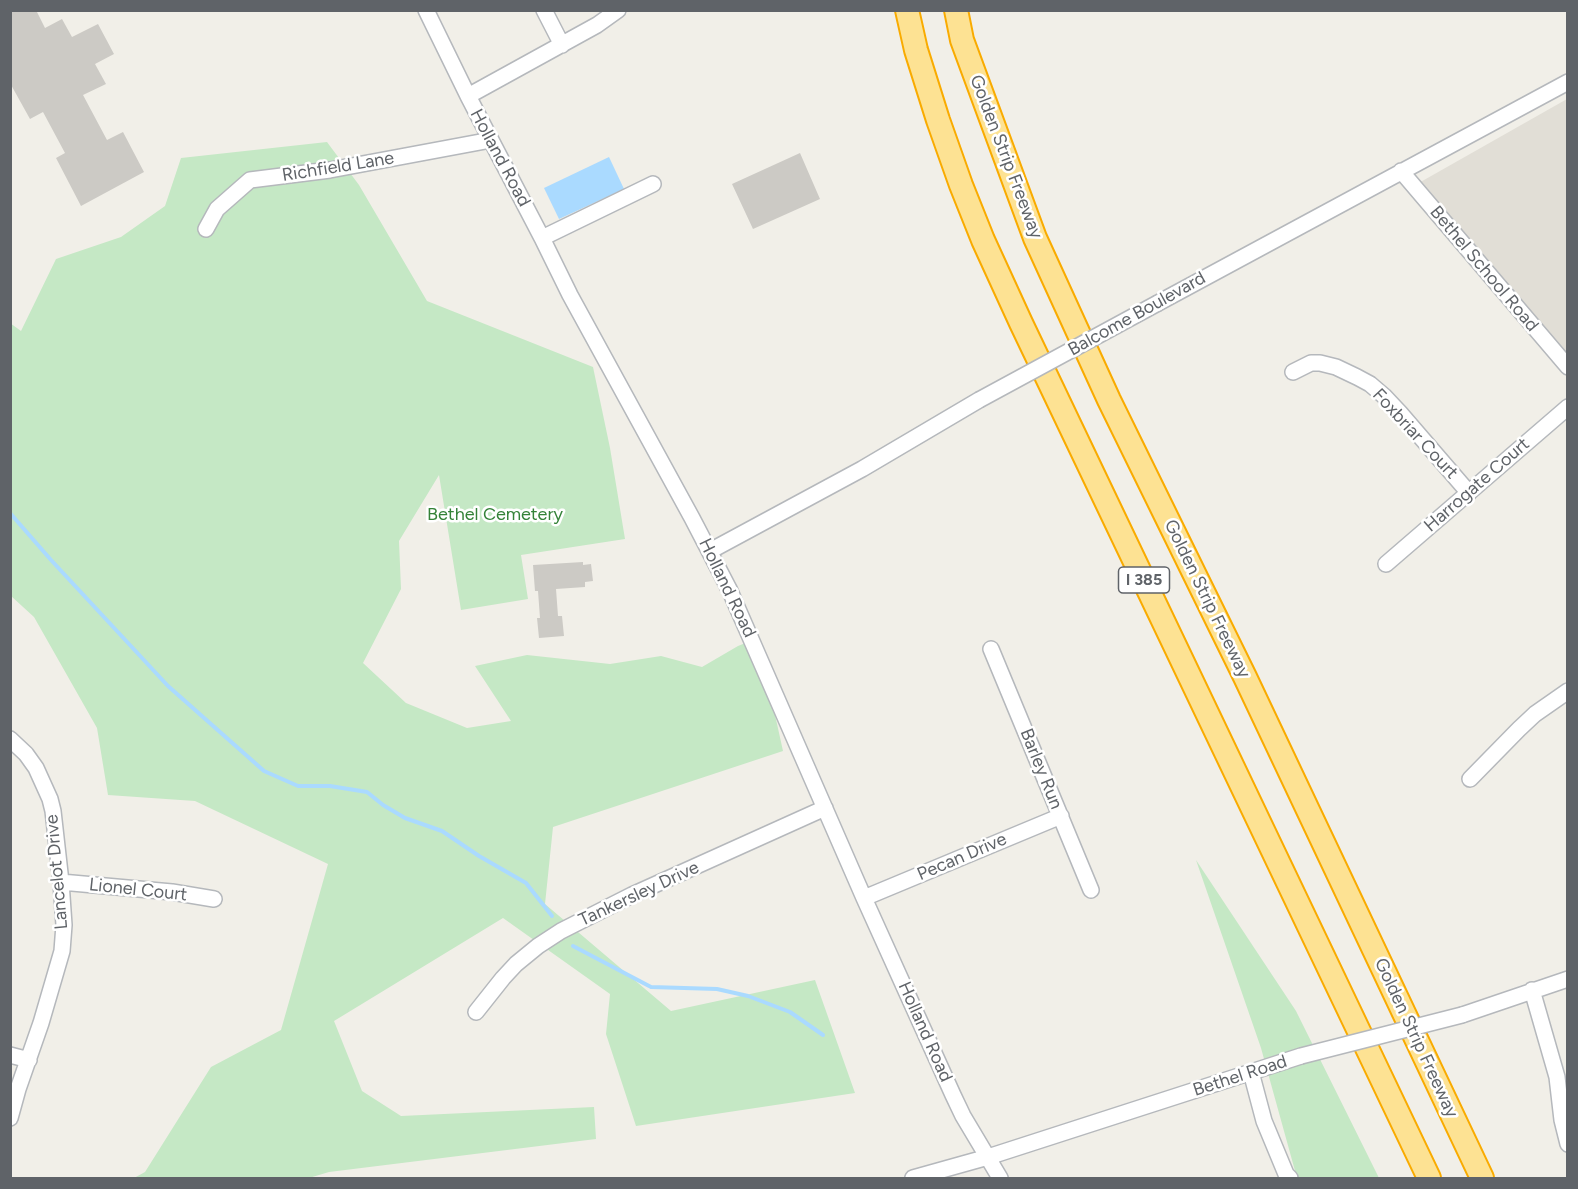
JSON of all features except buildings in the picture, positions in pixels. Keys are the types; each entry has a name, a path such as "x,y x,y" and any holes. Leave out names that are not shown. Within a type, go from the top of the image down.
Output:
{"highway":[{"name":"I 385","path":"907,10 916,50 938,120 983,240 1429,1179"},
{"name":"Golden Strip Freeway","path":"956,10 962,40 1035,238 1109,400 1245,677 1482,1179"}],"street":[{"name":"Holland Road","path":"426,10 570,295 710,551 749,633 864,898 953,1095 1000,1179"},
{"path":"544,10 562,45"},
{"path":"468,96 597,26 618,10"},
{"name":"Balcome Boulevard","path":"710,551 862,469 979,400 1568,82"},
{"name":"Richfield Lane","path":"206,229 217,209 250,180 330,170 491,140"},
{"name":"Bethel School Road","path":"1401,171 1568,367"},
{"path":"542,237 653,184"},
{"name":"Foxbriar Court","path":"1293,372 1311,363 1320,363 1336,367 1370,384 1400,413 1469,493"},
{"name":"Harrogate Court","path":"1386,564 1568,407"},
{"name":"Barley Run","path":"991,649 1091,890"},
{"path":"1470,779 1535,714 1568,692"},
{"name":"Lancelot Drive","path":"10,739 26,754 36,768 50,800 62,882 64,926 62,951 10,1118"},
{"name":"Tankersley Drive","path":"476,1012 516,964 561,931 642,890 825,808"},
{"name":"Pecan Drive","path":"864,898 1061,816"},
{"name":"Lionel Court","path":"62,882 172,892 214,899"},
{"name":"Bethel Road","path":"913,1179 1301,1056 1462,1015 1568,979"},
{"path":"1532,990 1557,1077 1562,1120 1568,1144"},
{"path":"10,1055 29,1060"},
{"path":"1251,1072 1264,1121 1290,1179"}],"shaded area":[{"path":"1567,99 1567,361 1417,184"}],"green space":[{"name":"Bethel Cemetery","path":"327,142 359,185 427,301 593,367 610,448 625,539 521,555 528,599 461,610 439,475 399,541 401,589 363,663 406,703 467,728 511,721 475,666 527,655 610,664 661,656 702,667 738,646 758,638 783,751 553,827 545,904 671,1011 815,980 855,1093 636,1126 606,1034 610,994 503,918 334,1021 362,1091 401,1116 594,1107 596,1139 329,1172 309,1178 134,1178 145,1172 211,1067 281,1030 328,864 195,801 108,795 97,728 34,617 11,596 10,323 21,331 56,259 121,237 165,206 181,158"},
{"path":"1196,860 1296,1011 1379,1178 1297,1178 1261,1048"}],"water":[{"path":"609,157 624,189 559,219 544,188"}],"waterway":[{"path":"10,513 168,686 264,771 298,786 330,786 367,792 405,818 442,831 526,883 552,916"},
{"path":"573,946 651,987 717,989 748,996 790,1012 823,1035"}]}
